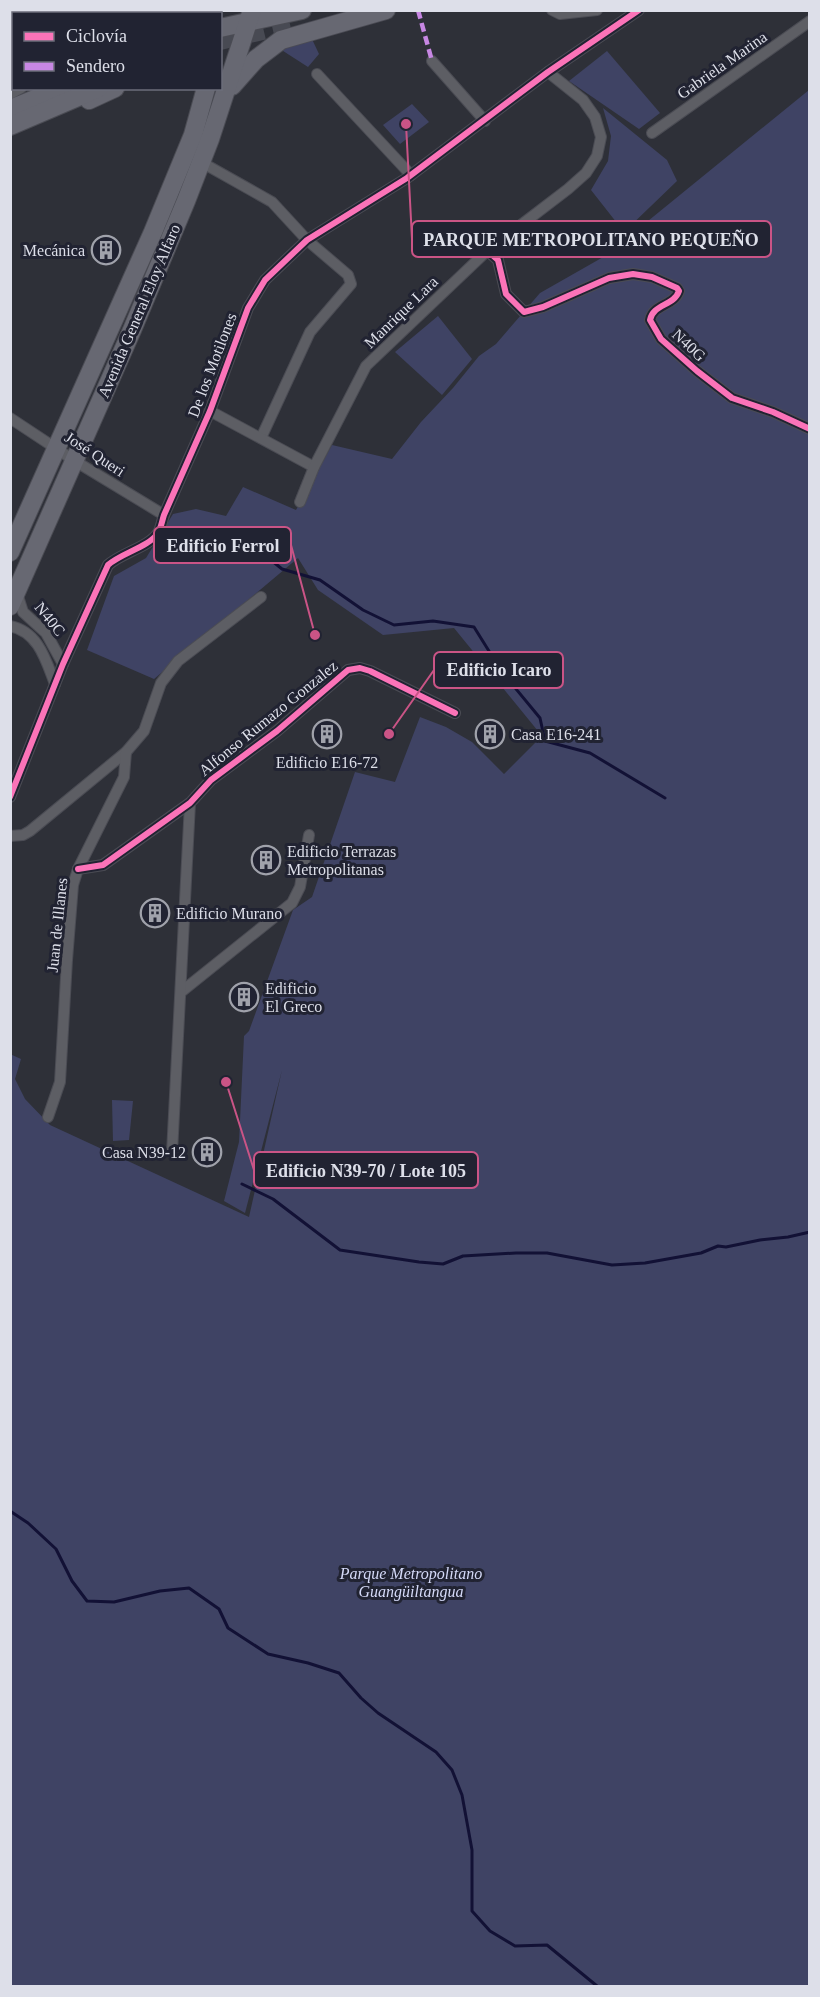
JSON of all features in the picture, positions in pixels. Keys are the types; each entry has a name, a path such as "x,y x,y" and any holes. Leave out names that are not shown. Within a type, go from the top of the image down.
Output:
{"main road":[{"path":"222,25 251,16 297,17 349,10"},
{"path":"221,106 240,75 271,46 281,40 386,10"},
{"name":"Avenida General Eloy Alfaro","path":"14,599 132,330 201,162 251,16"},
{"path":"10,109 57,90"},
{"path":"10,126 94,90"},
{"path":"47,110 71,107 110,90"},
{"name":"Avenida General Eloy Alfaro","path":"10,552 113,323 193,135 205,90"},
{"path":"113,323 118,334 132,330"}],"street":[{"path":"552,10 560,14 597,10"},
{"name":"De los Motilones","path":"10,797 63,664 108,565 156,536 210,411 248,308 265,280 307,240 411,175 548,72 639,10"},
{"name":"Gabriela Marina","path":"652,133 810,21"},
{"path":"432,61 485,121"},
{"name":"Manrique Lara","path":"300,502 314,467 366,366 487,251 586,173 597,156 601,137 595,117 583,100 548,72"},
{"path":"317,74 411,175"},
{"path":"201,162 272,202 307,240 348,274 351,284 310,332 261,438"},
{"path":"472,237 487,251"},
{"name":"N40G","path":"487,251 498,260 506,294 524,312 609,278 633,274 652,277 677,288 676,298 656,310 650,317 661,339 696,371 732,398 774,412 810,429"},
{"path":"210,411 314,467"},
{"name":"José Queri","path":"10,418 75,461 164,514"},
{"path":"10,836 23,835 30,831 126,752 144,731 161,683 178,661 261,597"},
{"name":"N40C","path":"14,599 23,612 46,633 63,664"},
{"name":"N40C","path":"10,626 16,627 34,639 40,647 55,684"},
{"name":"Alfonso Rumazo Gonzalez","path":"78,869 103,865 190,803 211,780 277,731 348,670 360,668 370,671 455,713"},
{"name":"Juan de Illanes","path":"48,1117 60,1082 74,885 78,869 124,777 126,752"},
{"path":"172,1152 190,803"},
{"path":"181,992 292,903 300,886 309,835"}],"green space":[{"path":"311,37 319,54 308,67 280,49"},
{"path":"607,51 660,113 639,129 569,81"},
{"name":"Parque Metropolitano Guangüiltangua","path":"809,90 809,1986 11,1986 10,1054 21,1059 15,1079 25,1099 50,1125 249,1217 282,1070 245,1213 224,1201 239,1142 244,1036 249,1031 293,910 312,897 355,772 395,782 420,717 446,727 472,742 504,774 542,736 454,628 383,635 318,590 298,558 154,679 87,650 114,576 146,558 173,514 196,509 226,516 243,487 296,510 332,445 392,459 479,356 496,344 540,293 605,256"},
{"path":"412,104 429,122 400,144 383,125"},
{"path":"603,108 667,160 677,181 624,232 591,190 608,161 611,136"},
{"path":"438,316 472,359 442,395 395,352"},
{"path":"112,1100 133,1101 129,1140 113,1141"}],"waterway":[{"path":"198,540 206,543 255,547 282,569 320,580 363,610 394,625 433,621 474,627 502,672 540,718 545,741 590,753 665,798"},
{"path":"242,1184 273,1199 340,1250 419,1262 443,1264 463,1256 547,1253 612,1265 645,1263 701,1253 718,1246 726,1247 810,1232"},
{"path":"10,1511 28,1523 56,1549 72,1581 87,1601 114,1602 160,1591 189,1588 219,1609 228,1628 268,1654 339,1673 378,1713 436,1752 452,1770 462,1795 472,1850 472,1911 490,1931 515,1946 547,1945 597,1986"}],"tunnel":[{"path":"222,41 292,24"}],"marked path":[{"path":"418,10 432,61"}],"cycle path":[{"path":"10,797 63,664 108,565 148,542 159,531 210,411 248,308 265,280 307,240 407,178 548,72 639,10"},
{"path":"472,237 498,260 506,294 524,312 543,307 609,278 633,274 652,277 677,288 679,291 673,300 655,311 650,320 661,339 732,398 773,412 810,429"},
{"path":"78,869 103,865 190,803 211,780 277,731 348,670 360,668 370,671 455,713"}],"place":[{"name":"PARQUE METROPOLITANO PEQUEÑO","path":"406,124"},
{"name":"Mecánica","path":"106,250"},
{"name":"Edificio Ferrol","path":"315,635"},
{"name":"Edificio E16-72","path":"327,734"},
{"name":"Edificio Icaro","path":"389,734"},
{"name":"Casa E16-241","path":"490,734"},
{"name":"Edificio Terrazas Metropolitanas","path":"266,860"},
{"name":"Edificio Murano","path":"155,913"},
{"name":"Edificio El Greco","path":"244,997"},
{"name":"Edificio N39-70 / Lote 105","path":"226,1082"},
{"name":"Casa N39-12","path":"207,1152"}]}
